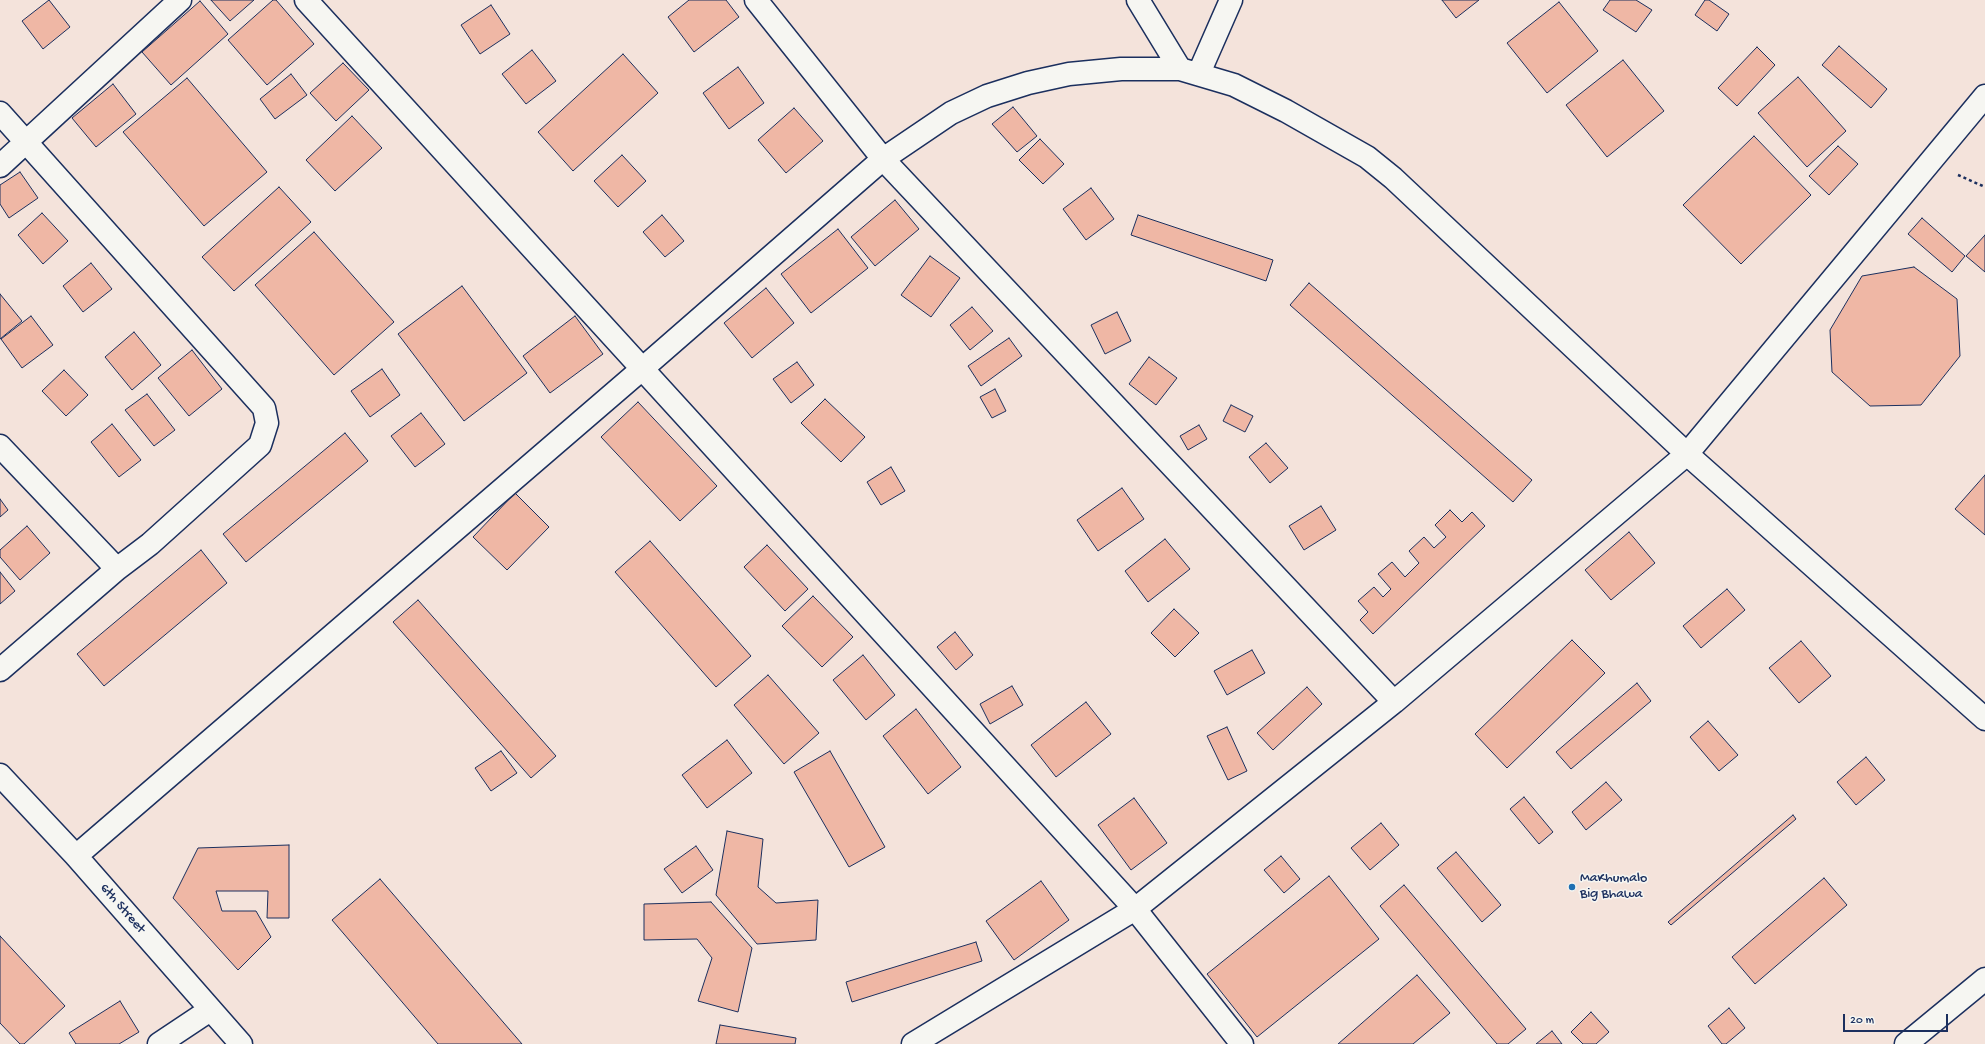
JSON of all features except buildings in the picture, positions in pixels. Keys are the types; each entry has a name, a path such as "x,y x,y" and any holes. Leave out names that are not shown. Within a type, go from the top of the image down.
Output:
{"street":[{"path":"0,166 180,0"},
{"path":"306,0 1135,910 1242,1044"},
{"path":"756,0 883,159 1394,702"},
{"path":"1138,0 1190,71"},
{"path":"1190,71 1231,0"},
{"path":"76,856 642,369 883,159 951,113 987,96 1028,83 1069,74 1121,69 1190,71 1234,85 1367,157 1393,178 1687,454 1985,719"},
{"path":"913,1044 1135,910 1394,702 1687,454 1985,96"},
{"path":"0,113 264,408 267,424 260,445 150,544 117,569 0,670"},
{"path":"0,446 117,569"},
{"name":"6th Street","path":"0,775 76,856 241,1044"},
{"path":"1906,1044 1985,980"},
{"path":"159,1044 210,1010"}],"place":[{"name":"MaKhumalo Big Bhawa","path":"1572,887"}]}
